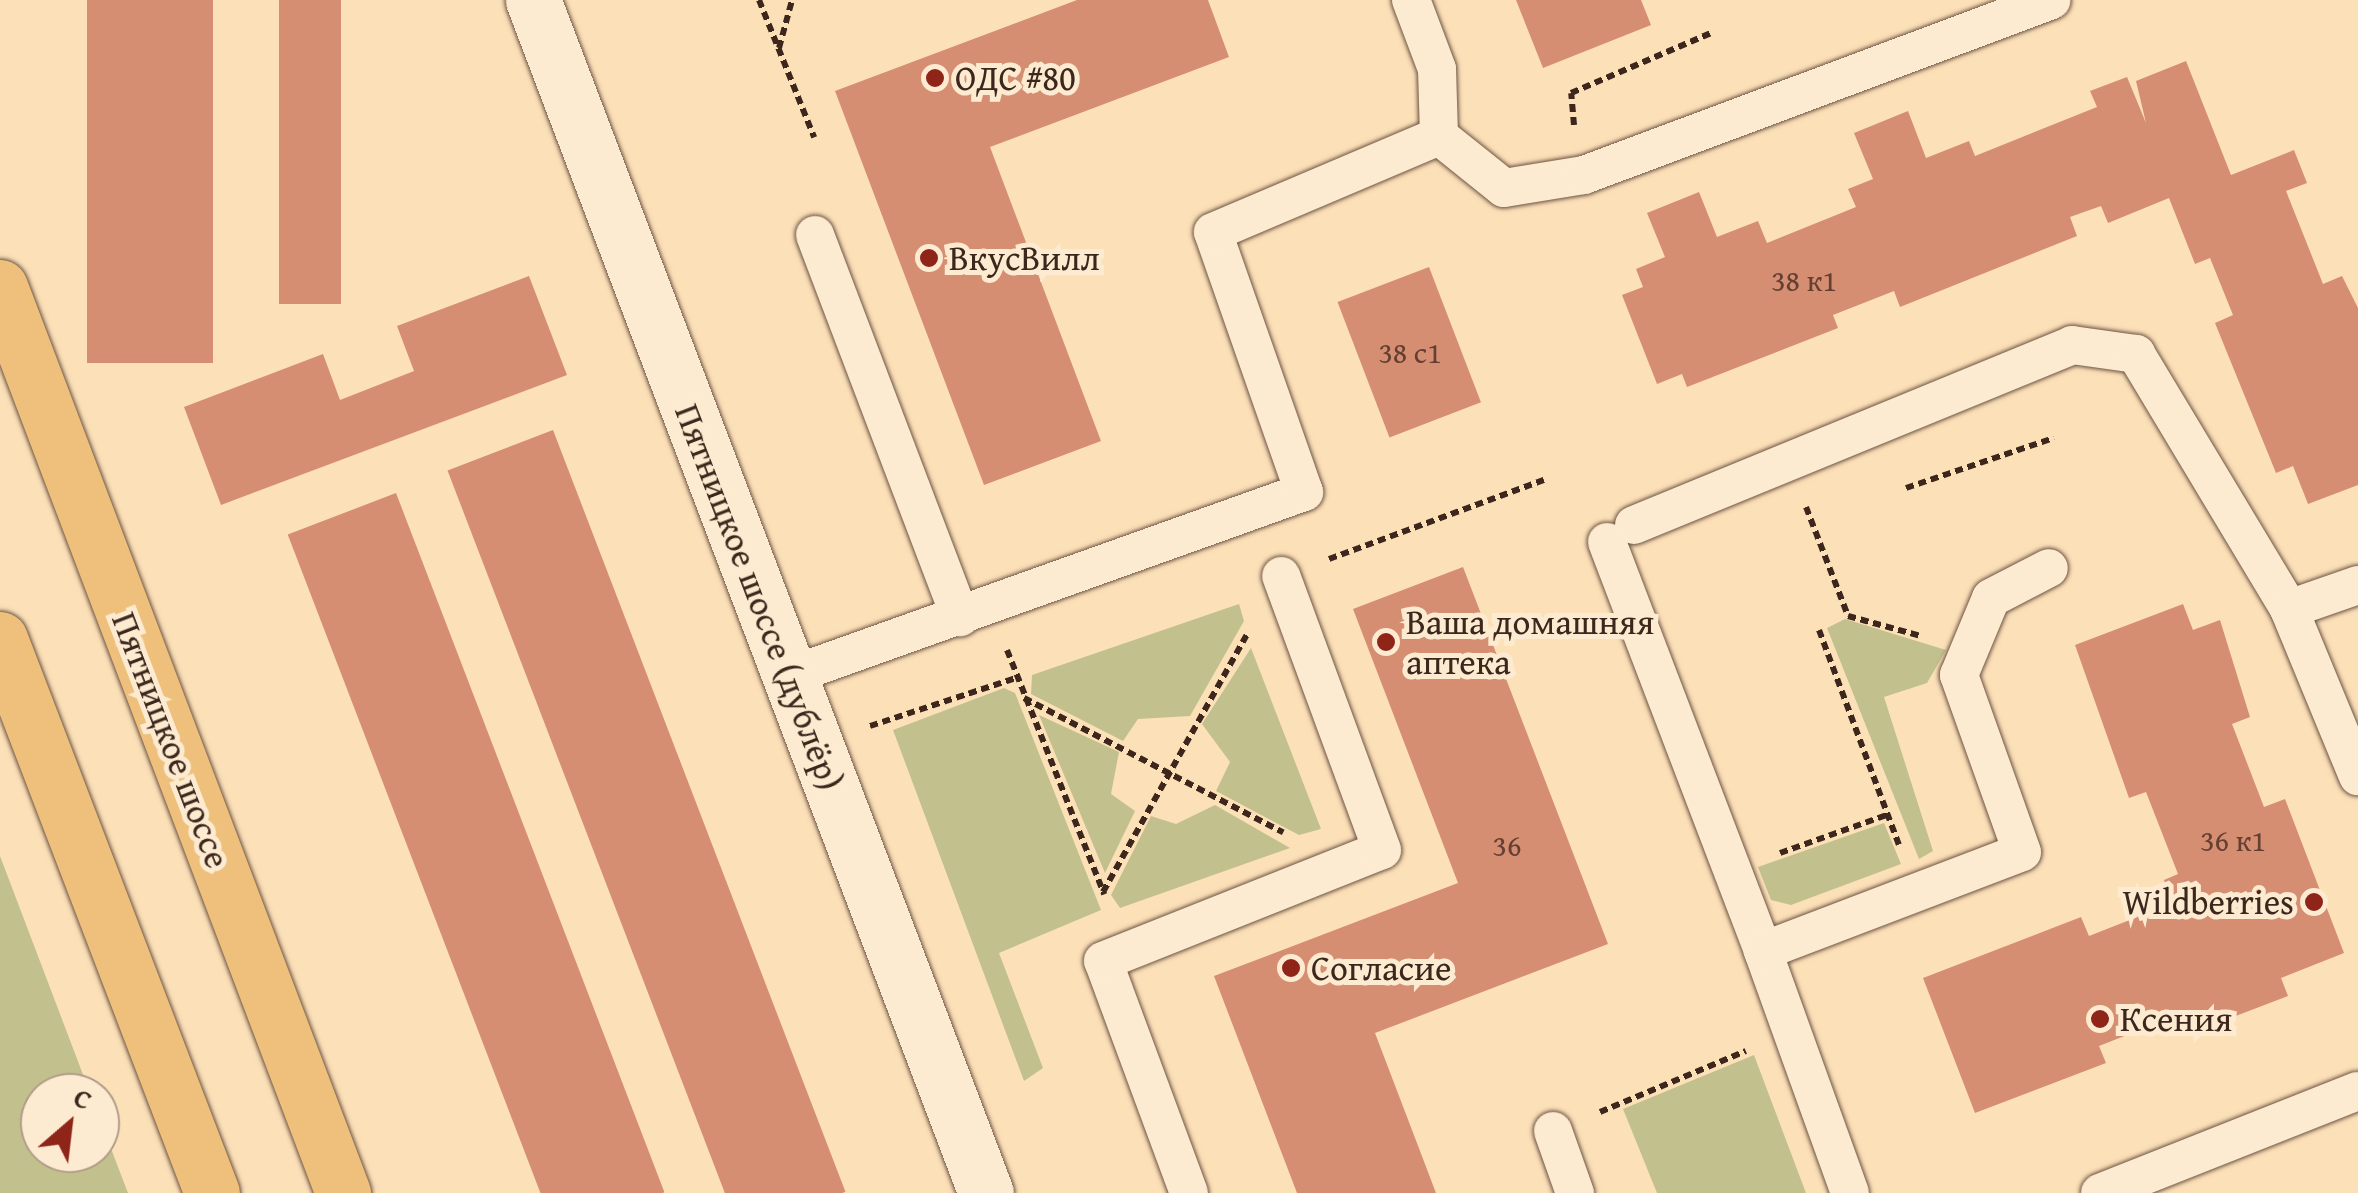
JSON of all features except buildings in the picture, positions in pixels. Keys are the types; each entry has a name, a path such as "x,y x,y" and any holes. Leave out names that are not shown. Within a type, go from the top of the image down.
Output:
{"main road":[{"name":"Пятницкое шоссе","path":"0,288 343,1193"},
{"path":"0,639 212,1193"}],"street":[{"name":"Пятницкое шоссе (дублёр)","path":"533,0 986,1193"}],"lane":[{"path":"1411,0 1437,69 1438,136"},
{"path":"1438,136 1504,188 1584,175 2052,0"},
{"path":"790,676 1304,492 1213,232 1438,136"},
{"path":"816,235 960,617"},
{"path":"1850,1193 1621,533 1787,459 2072,345 2136,354 2289,609 2358,776"},
{"path":"1763,951 2022,852 1959,675 1991,598 2049,568"},
{"path":"1189,1193 1102,961 1382,850 1280,576"},
{"path":"2289,609 2358,585"},
{"path":"2100,1193 2358,1091"},
{"path":"1553,1131 1574,1193"}],"path":[{"path":"759,0 814,138"},
{"path":"779,50 792,0"},
{"path":"1584,175 1572,92 1711,33"},
{"path":"1906,488 2054,438"},
{"path":"1787,459 1848,616 1932,640"},
{"path":"1104,892 1280,576 1544,480"},
{"path":"1820,630 1916,894"},
{"path":"1001,632 1107,907"},
{"path":"869,726 1016,678"},
{"path":"1023,697 1298,840"},
{"path":"1768,857 1887,814"},
{"path":"1553,1131 1763,1044"}],"shaded area":[{"path":"1239,604 1244,621 1190,716 1138,719 1123,741 1031,694 1032,675"},
{"path":"1845,619 1946,650 1927,683 1884,697 1933,851 1919,859 1827,628"},
{"path":"1251,648 1321,829 1299,835 1216,791 1230,762 1202,724"},
{"path":"1004,688 1015,693 1101,910 999,953 1043,1068 1024,1081 893,730"},
{"path":"1039,715 1119,752 1111,794 1135,811 1105,873"},
{"path":"1215,805 1290,848 1120,908 1111,895 1151,816 1176,824"},
{"path":"1884,823 1901,864 1791,905 1771,900 1758,867"},
{"path":"0,856 82,1073 20,1073 20,1173 120,1172 128,1193 0,1193"},
{"path":"1754,1055 1806,1193 1657,1193 1623,1109"}],"place":[{"name":"ОДС #80","path":"935,78"},
{"name":"ВкусВилл","path":"929,258"},
{"name":"Ваша домашняя аптека","path":"1386,642"},
{"name":"Wildberries","path":"2314,902"},
{"name":"Согласие","path":"1291,968"},
{"name":"Ксения","path":"2100,1019"}]}
